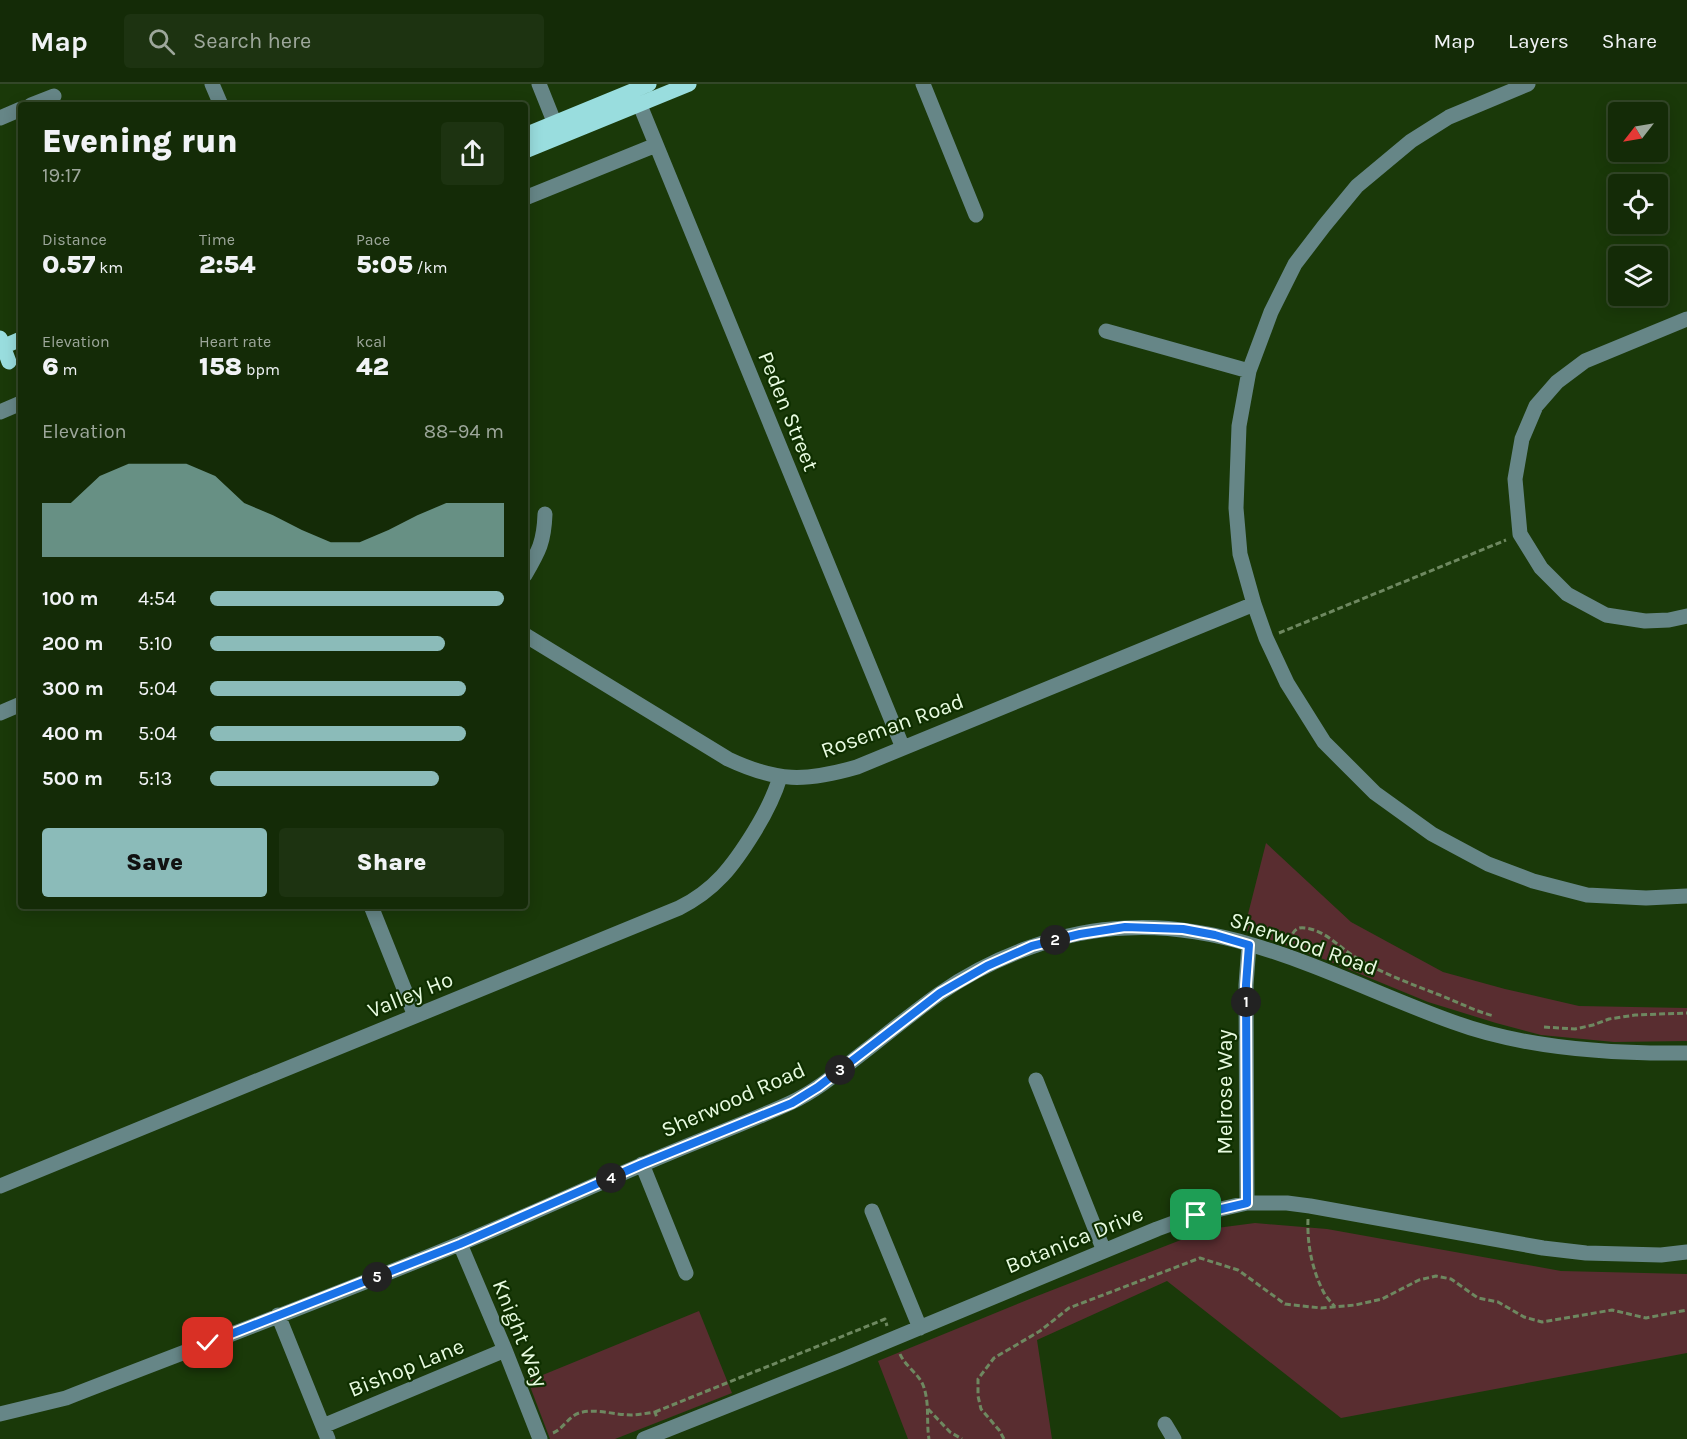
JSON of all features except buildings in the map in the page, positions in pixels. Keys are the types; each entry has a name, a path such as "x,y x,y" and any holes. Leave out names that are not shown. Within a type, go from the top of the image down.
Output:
{"main road":[{"path":"636,97 649,84"},
{"path":"528,149 558,130 636,97 689,84"},
{"path":"528,135 558,130"},
{"path":"10,362 1,344 18,340"}],"street":[{"path":"539,84 558,130"},
{"path":"923,84 976,215"},
{"path":"1528,84 1449,117 1411,141 1357,186 1295,264 1271,312 1249,371 1239,426 1236,508 1240,554 1266,638 1287,683 1324,742 1375,793 1432,834 1488,864 1533,881 1587,895 1646,898 1687,896"},
{"path":"218,86 221,102"},
{"path":"39,102 54,96"},
{"name":"Peden Street","path":"636,97 903,748"},
{"path":"0,118 18,110"},
{"path":"528,197 656,145"},
{"path":"1687,319 1585,361 1557,382 1536,406 1522,439 1515,479 1520,534 1541,568 1567,594 1606,615 1646,621 1687,616"},
{"path":"1106,331 1249,371"},
{"path":"0,412 18,404"},
{"path":"528,569 543,541 545,514"},
{"name":"Roseman Road","path":"528,637 728,759 762,773 780,777 812,777 857,767 1254,604"},
{"path":"0,713 18,705"},
{"name":"Valley Ho","path":"0,1185 679,908 709,890 739,857 770,806 780,777"},
{"path":"371,909 415,1016"},
{"name":"Sherwood Road","path":"0,1414 66,1398 460,1244 642,1164 792,1103 806,1095 940,993 987,966 1032,946 1080,934 1125,927 1183,929 1215,935 1283,954 1457,1024 1500,1035 1539,1043 1614,1052 1687,1053"},
{"name":"Melrose Way","path":"1247,1203 1246,985 1249,945"},
{"path":"1036,1080 1104,1251"},
{"path":"642,1164 686,1273"},
{"name":"Botanica Drive","path":"645,1439 1157,1229 1196,1215 1247,1203 1287,1203 1310,1206 1543,1248 1586,1253 1661,1255 1687,1252"},
{"path":"872,1211 920,1328"},
{"name":"Knight Way","path":"460,1244 506,1350 540,1439"},
{"path":"278,1315 325,1432"},
{"name":"Bishop Lane","path":"325,1432 506,1350"},
{"path":"1165,1424 1174,1439"}],"path":[{"path":"1266,638 1520,534"},
{"path":"1283,954 1294,931 1306,927 1322,933 1352,955 1393,976 1500,1018"},
{"path":"1542,1027 1575,1029 1609,1018 1687,1013"},
{"path":"1310,1206 1307,1236 1310,1254 1323,1292 1335,1307"},
{"path":"1004,1439 981,1409 978,1396 978,1378 994,1358 1040,1331 1069,1308 1200,1258 1238,1270 1285,1304 1321,1308 1355,1305 1382,1299 1419,1280 1437,1276 1451,1279 1478,1298 1498,1302 1524,1317 1542,1322 1612,1310 1646,1318 1687,1310"},
{"path":"540,1439 558,1431 567,1421 580,1413 632,1415 655,1412 885,1319 903,1361 923,1385 928,1409 929,1439"},
{"path":"928,1409 950,1432 962,1439"},
{"path":"655,1412 662,1431"}],"shaded area":[{"path":"1266,843 1351,922 1443,972 1579,1006 1687,1008 1687,1041 1614,1042 1541,1035 1428,1002 1326,960 1244,930"},
{"path":"1255,1223 1327,1229 1561,1271 1687,1274 1687,1353 1341,1418 1167,1281 1037,1340 1052,1439 908,1439 878,1361 1209,1229"},
{"path":"699,1311 732,1393 615,1439 550,1439 528,1381"}],"route":[{"path":"208,1343 460,1244 642,1164 792,1103 818,1087 940,993 987,966 1032,946 1080,934 1125,927 1183,929 1249,945 1246,985 1247,1203 1196,1215"}]}
